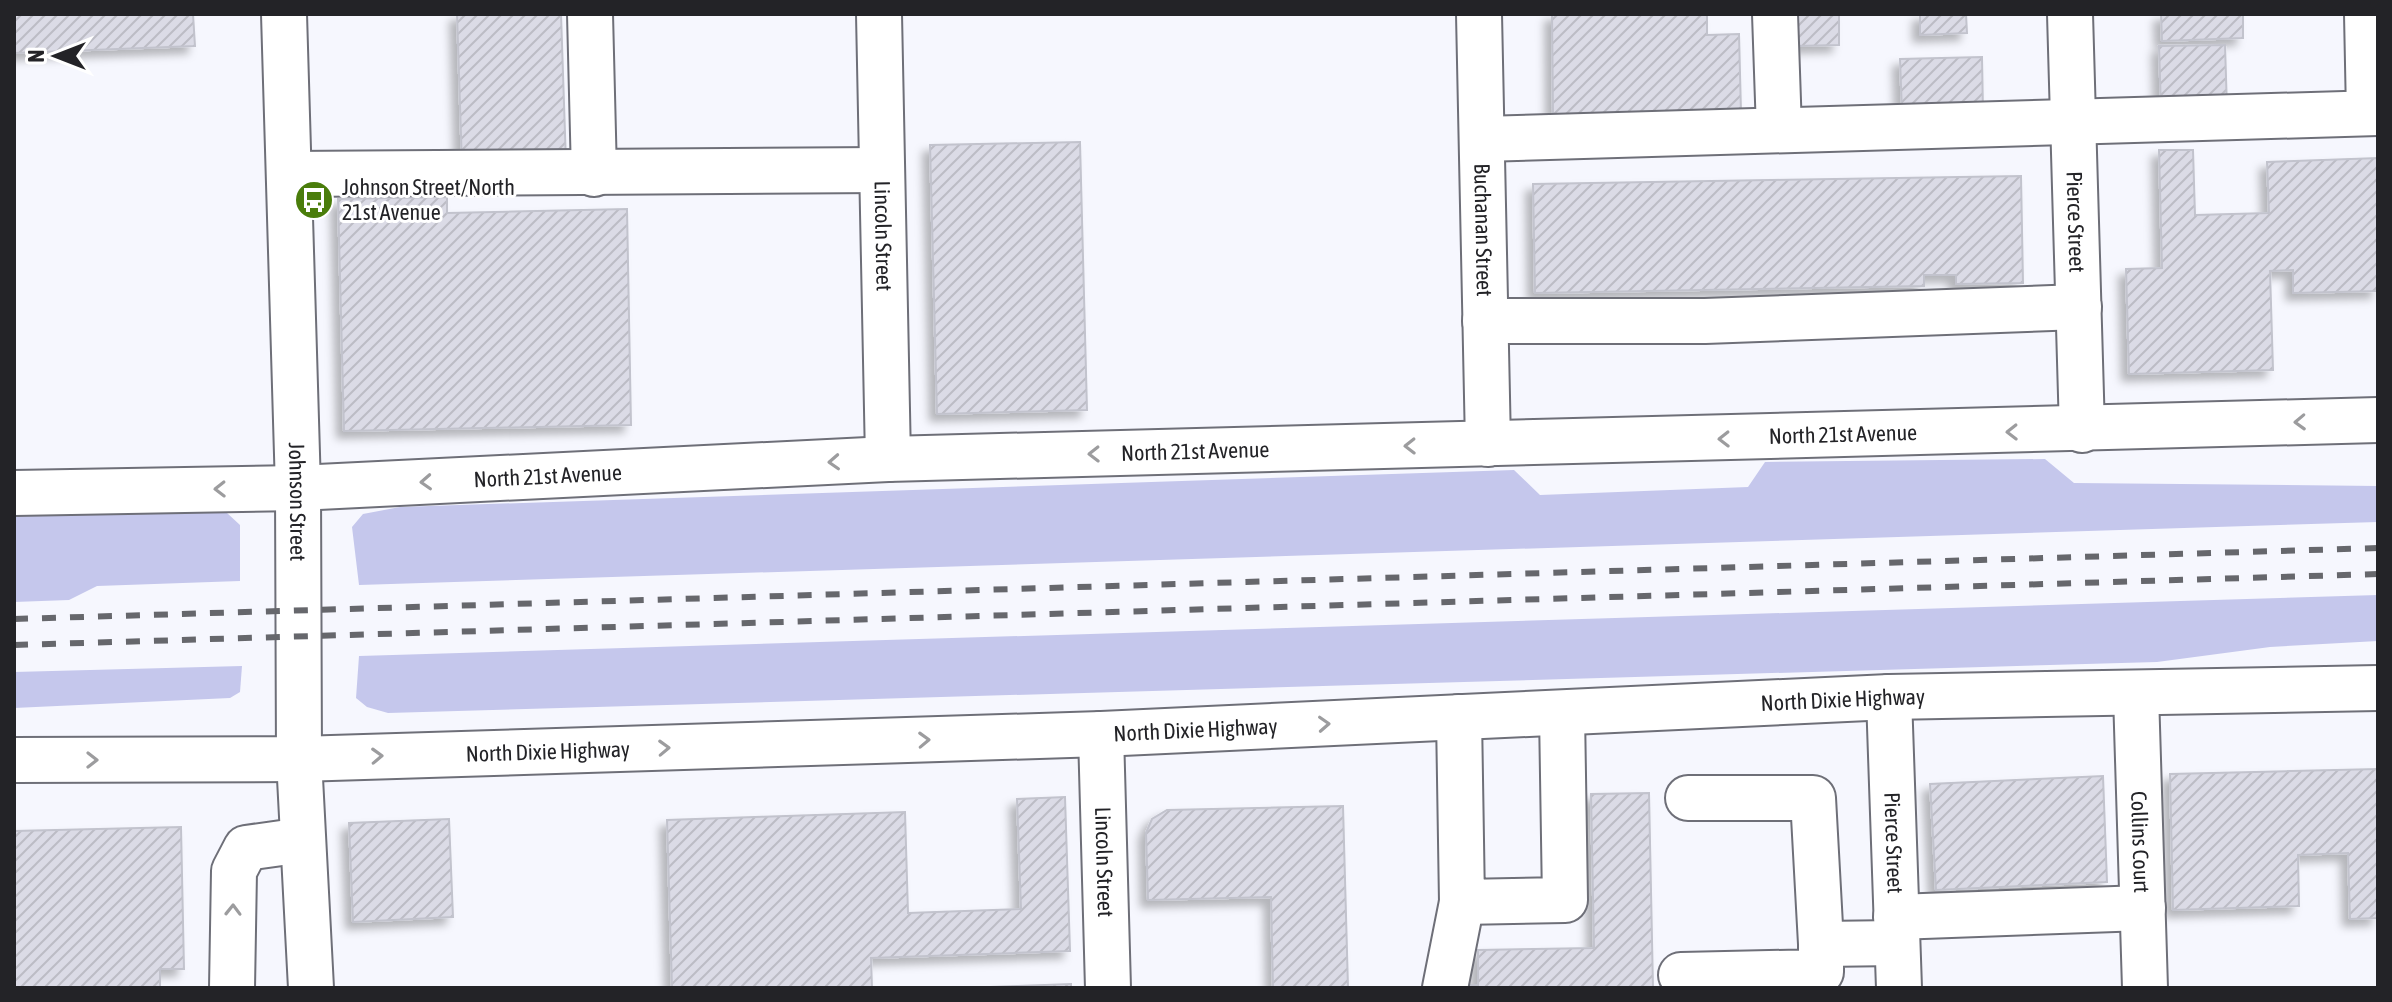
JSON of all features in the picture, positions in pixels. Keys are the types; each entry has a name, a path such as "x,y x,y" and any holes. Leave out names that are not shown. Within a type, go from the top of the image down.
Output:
{"main road":[{"name":"Johnson Street","path":"284,14 298,488 299,759 311,988"},
{"path":"590,14 594,174"},
{"name":"Lincoln Street","path":"879,14 888,459"},
{"name":"Buchanan Street","path":"1479,14 1488,444"},
{"path":"1775,14 1779,130"},
{"name":"Pierce Street","path":"2070,14 2082,430"},
{"path":"1482,139 2374,113 2367,14"},
{"path":"289,174 882,170"},
{"path":"1485,321 1705,321 2079,307"},
{"name":"North 21st Avenue","path":"14,493 298,488 888,459 2378,420"},
{"name":"North Dixie Highway","path":"14,760 299,759 1101,734 1889,697 2378,688"},
{"name":"Collins Court","path":"2136,694 2145,988"},
{"name":"Pierce Street","path":"1889,697 1899,988"},
{"path":"1462,902 1565,900 1562,713"},
{"path":"1445,988 1462,902 1459,717"},
{"name":"Lincoln Street","path":"1101,734 1108,988"},
{"path":"1681,975 1821,972 1813,798 1688,798"},
{"path":"232,988 234,871 246,848 303,840"},
{"path":"1821,944 1897,930 2143,908"}],"shaded area":[{"path":"2045,459 2074,483 2378,486 2378,522 359,585 352,527 363,514 400,507 1514,470 1540,495 1748,487 1765,462"},
{"path":"211,509 227,513 240,525 240,581 97,586 69,600 14,602 14,515"},
{"path":"2378,595 2378,641 2270,647 2157,662 388,713 367,707 356,698 359,656"},
{"path":"242,666 240,692 230,698 14,708 14,672"}],"building":[{"path":"14,14 193,14 195,46 14,53"},
{"path":"457,14 561,14 566,163 462,166"},
{"path":"1552,14 1707,14 1707,35 1739,34 1741,112 1553,115"},
{"path":"1794,14 1839,14 1839,45 1795,46"},
{"path":"1920,14 1966,14 1967,33 1920,35"},
{"path":"2161,14 2243,14 2243,38 2162,41"},
{"path":"2225,45 2227,109 2161,110 2159,46"},
{"path":"1982,57 1983,112 1902,113 1900,59"},
{"path":"1080,142 1087,410 937,414 930,145"},
{"path":"2159,150 2193,150 2195,215 2269,213 2267,162 2378,158 2378,291 2293,293 2293,270 2270,271 2273,370 2129,374 2126,269 2162,268"},
{"path":"2021,176 2023,283 1956,284 1956,275 1924,275 1924,286 1535,293 1533,184"},
{"path":"447,197 447,213 627,209 631,425 344,431 338,199"},
{"path":"2378,769 2378,918 2350,919 2348,853 2298,855 2299,906 2173,910 2170,774"},
{"path":"2103,776 2107,882 1936,890 1930,784"},
{"path":"1649,793 1653,988 1460,988 1460,985 1478,985 1478,950 1594,948 1591,794"},
{"path":"1065,797 1070,951 871,958 872,988 672,988 667,820 905,812 908,913 1021,909 1017,799"},
{"path":"1343,806 1348,988 1273,988 1271,897 1148,900 1146,833 1152,819 1167,810"},
{"path":"449,819 453,917 353,922 349,823"},
{"path":"181,827 184,969 160,969 160,988 14,988 14,831"},
{"path":"1071,984 1071,988 961,988"}],"railway":[{"path":"14,619 2378,548"},
{"path":"14,645 2378,574"}],"place":[{"name":"Johnson Street/North 21st Avenue","path":"314,200"}]}
